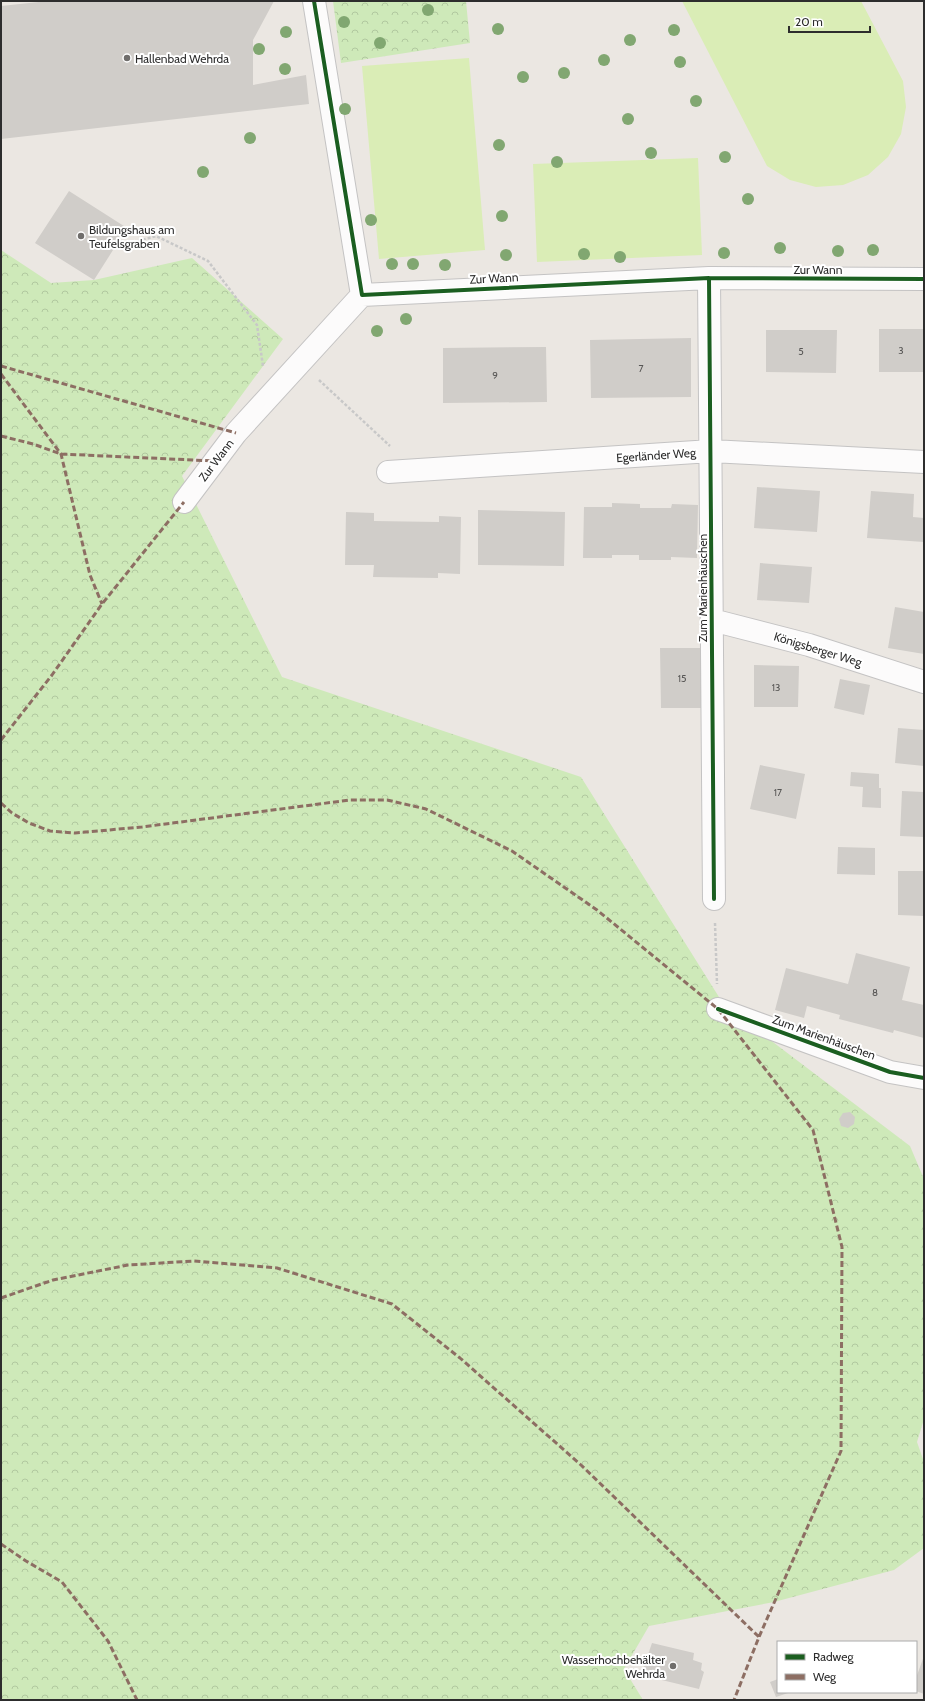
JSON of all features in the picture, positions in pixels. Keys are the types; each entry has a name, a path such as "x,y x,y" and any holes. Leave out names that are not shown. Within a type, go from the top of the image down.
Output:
{"street":[{"path":"314,1 362,295"},
{"name":"Zur Wann","path":"184,502 236,434 267,398 362,295 709,278 924,279"},
{"name":"Zum Marienhäuschen","path":"709,278 714,899"},
{"name":"Egerländer Weg","path":"388,472 711,451 924,462"},
{"name":"Königsberger Weg","path":"712,620 809,645 924,682"},
{"name":"Zum Marienhäuschen","path":"718,1009 890,1072 924,1078"}],"path":[{"path":"114,248 156,236 208,261 258,325 267,398"},
{"path":"300,362 392,448"},
{"path":"715,937 718,1009"}],"green space":[{"path":"333,1 466,1 470,43 341,63"},
{"path":"682,1 861,1 903,81 906,107 901,134 888,157 868,175 843,185 816,187 790,180 767,166"},
{"path":"469,58 485,250 379,259 362,66"},
{"path":"698,158 702,255 537,262 533,164"},
{"path":"1,250 51,283 94,280 192,258 283,339 182,476 282,677 581,777 724,1005 910,1146 924,1179 924,1419 917,1442 924,1462 924,1548 894,1570 774,1602 649,1626 624,1669 643,1700 1,1700"}],"building":[{"name":"Hallenbad Wehrda","path":"48,1 274,1 253,40 253,85 306,75 309,104 1,139 1,6"},
{"name":"Bildungshaus am Teufelsgraben","path":"69,191 127,228 94,280 35,243"},
{"path":"879,329 924,329 924,372 879,372"},
{"path":"766,330 837,330 836,373 766,372"},
{"path":"691,338 691,397 591,398 590,340"},
{"path":"546,347 547,402 443,403 443,348"},
{"path":"757,487 820,491 817,532 754,528"},
{"path":"871,491 914,494 913,517 924,518 924,542 867,538"},
{"path":"612,503 640,504 640,508 671,508 672,504 698,505 697,558 671,557 671,560 639,560 639,555 612,555 612,558 583,558 584,507 612,507"},
{"path":"478,510 565,512 564,566 478,565"},
{"path":"346,512 374,513 374,521 439,522 439,516 461,517 460,574 438,573 438,578 373,577 374,565 345,565"},
{"path":"760,563 812,567 809,603 757,600"},
{"path":"895,607 924,612 924,654 888,648"},
{"path":"660,648 704,648 704,708 661,708"},
{"path":"754,665 799,666 798,707 754,707"},
{"path":"840,679 870,685 864,715 834,708"},
{"path":"898,728 924,730 924,766 895,763"},
{"path":"760,765 805,774 796,819 750,809"},
{"path":"851,772 879,774 881,808 862,807 863,787 850,786"},
{"path":"902,791 924,792 924,837 900,836"},
{"path":"838,847 875,848 875,875 837,874"},
{"path":"898,871 924,871 924,916 898,915"},
{"path":"856,953 910,967 902,1000 924,1005 924,1038 894,1030 893,1033 839,1019 840,1015 807,1006 804,1018 775,1010 786,968 848,984"},
{"path":"850,1112 855,1117 854,1124 848,1128 841,1126 839,1119 843,1113"},
{"name":"Wasserhochbehälter Wehrda","path":"652,1643 694,1653 693,1660 702,1663 701,1670 704,1672 699,1689 641,1675"},
{"path":"924,1656 924,1694 917,1691 917,1675"},
{"path":"777,1679 777,1693 788,1693 776,1697 770,1682"}],"marked path":[{"path":"1,366 236,433"},
{"path":"1,374 61,454 90,575 102,604"},
{"path":"1,436 33,444 61,454 215,461"},
{"path":"1,740 52,675 102,604 184,502"},
{"path":"1,803 12,813 29,823 50,831 75,833 142,827 350,800 387,800 426,809 512,851 597,910 718,1009 813,1130 842,1247 841,1451 759,1637 734,1700"},
{"path":"1,1298 53,1280 128,1265 194,1261 277,1268 392,1304 460,1358 581,1465 759,1637"},
{"path":"1,1544 26,1561 62,1582 108,1641 137,1700"}],"cycle path":[{"path":"314,1 362,295 709,278 924,279"},
{"path":"709,278 714,899"},
{"path":"718,1009 890,1072 924,1078"}],"place":[{"name":"Hallenbad Wehrda","path":"127,58"},
{"name":"Bildungshaus am Teufelsgraben","path":"81,236"},
{"name":"Wasserhochbehälter Wehrda","path":"673,1666"}]}
